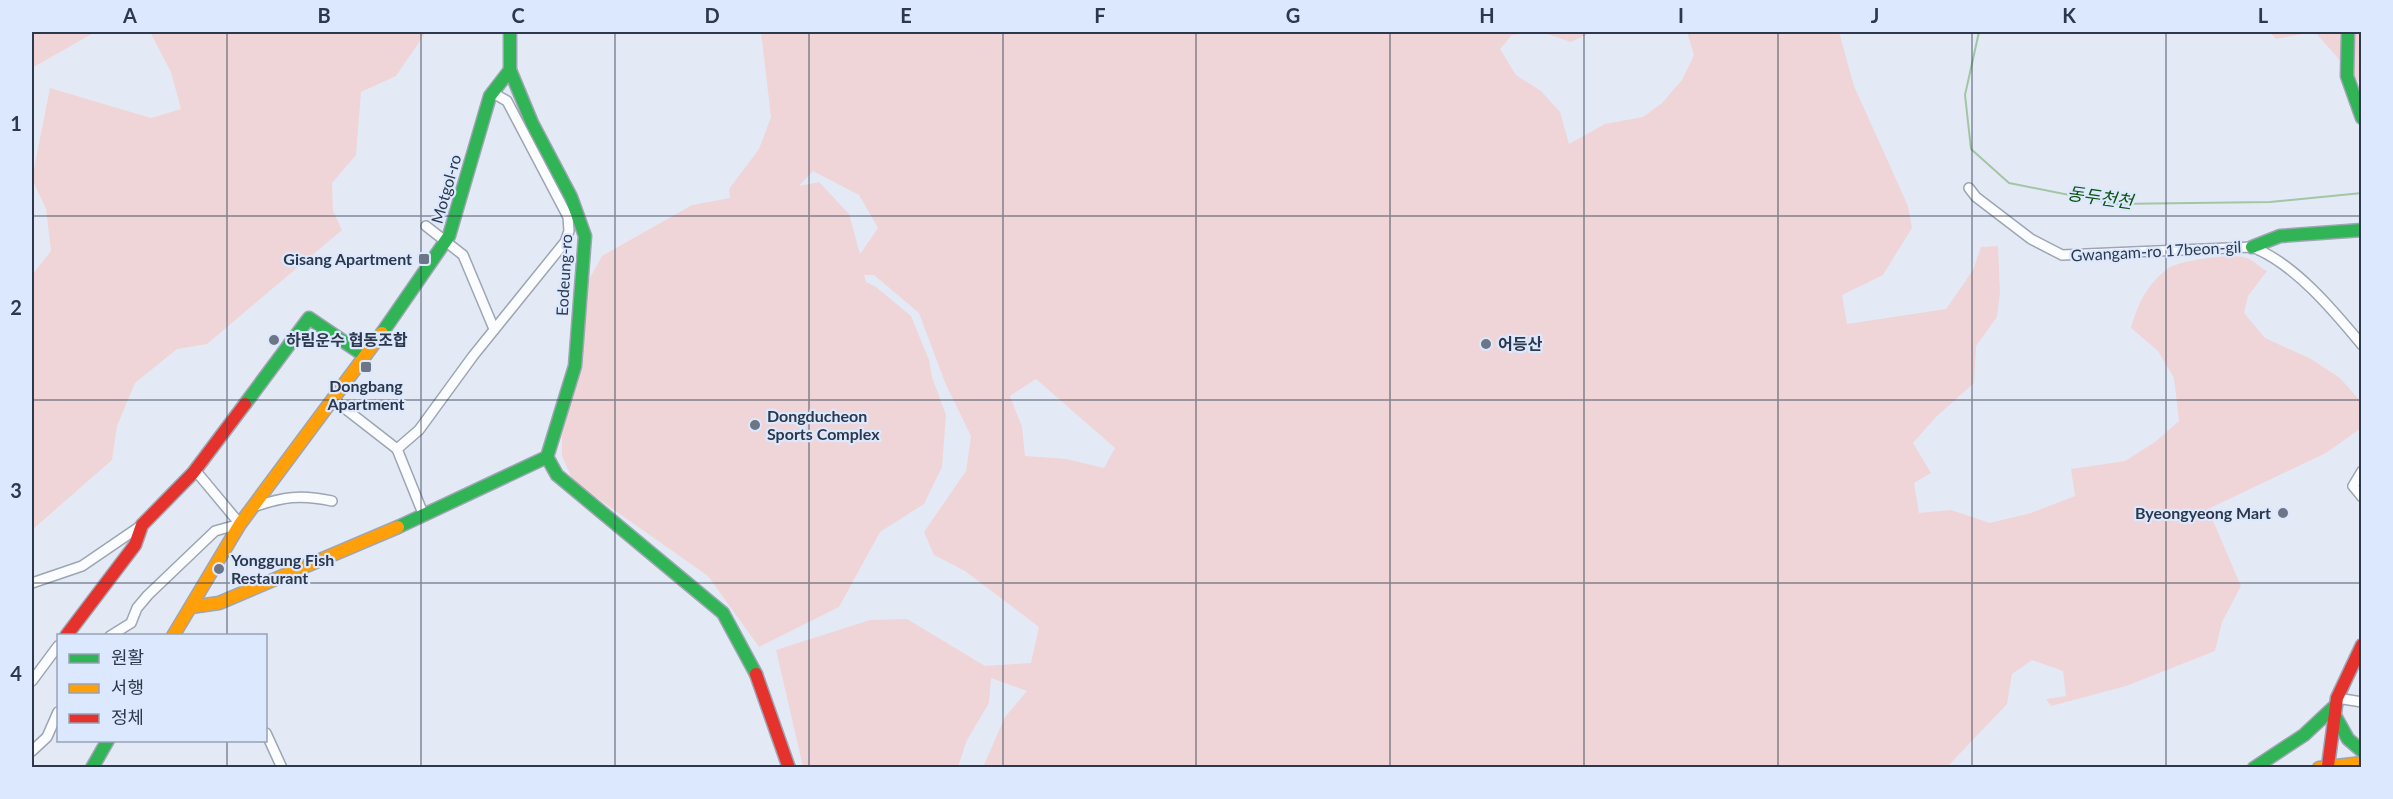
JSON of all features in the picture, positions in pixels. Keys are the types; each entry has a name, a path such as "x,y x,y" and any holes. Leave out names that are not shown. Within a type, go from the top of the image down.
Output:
{"street":[{"path":"510,32 508,53 510,70"},
{"path":"2348,32 2344,49 2346,70 2354,105 2361,118"},
{"name":"Motgol-ro","path":"174,634 240,524 365,356 446,240 490,96 510,70"},
{"name":"Eodeung-ro","path":"510,70 532,123 571,197 585,236 574,366 547,457"},
{"path":"397,449 419,430 494,329 565,242 569,231 568,217 507,102 493,93"},
{"name":"Gwangam-ro 17beon-gil","path":"1969,188 1976,197 2031,239 2061,255 2252,247 2270,254 2336,313 2361,345"},
{"path":"426,226 463,255 494,329"},
{"path":"2252,247 2280,236 2361,230"},
{"path":"32,583 82,566 142,525 195,470 309,318 365,356"},
{"path":"333,400 397,449 424,516"},
{"path":"191,607 219,603 424,516 547,457 557,475 723,614 736,631 748,656 789,768"},
{"path":"113,634 131,623 137,608 148,595 215,531 240,524 195,470"},
{"path":"2361,471 2353,486 2361,496"},
{"path":"253,507 286,496 312,496 332,501"},
{"path":"68,634 135,545 142,525"},
{"path":"2361,645 2335,706 2323,767 2361,763"},
{"path":"32,681 57,647"},
{"path":"2254,768 2304,735 2335,706 2361,702"},
{"path":"2335,706 2348,739 2361,751"},
{"path":"32,751 47,737 57,714"},
{"path":"267,735 282,768"},
{"path":"92,768 107,742"}],"shaded area":[{"path":"32,32 95,32 32,68"},
{"path":"150,32 426,32 396,76 361,92 356,155 332,183 333,211 342,230 207,344 177,349 135,383 117,426 112,460 32,530 32,275 51,251 46,209 32,179 50,88 151,118 181,109 171,72"},
{"path":"761,32 1541,32 1512,35 1500,49 1516,75 1541,91 1560,112 1569,144 1605,124 1643,117 1662,103 1682,80 1694,55 1687,32 1839,32 1854,86 1908,206 1912,228 1883,275 1842,295 1847,324 1946,309 1973,270 1981,247 1998,246 2000,293 1997,317 1976,346 1974,383 1935,418 1913,443 1931,473 1914,483 1919,513 1951,510 1990,523 2031,513 2075,496 2071,469 2125,461 2155,442 2179,421 2174,378 2158,351 2131,328 2140,303 2153,282 2172,266 2193,260 2219,257 2247,258 2267,271 2248,296 2244,313 2265,338 2311,359 2340,378 2362,403 2361,428 2326,453 2208,509 2241,586 2222,622 2215,651 2126,686 2051,706 2046,699 2066,696 2063,671 2032,660 2012,674 2007,704 1946,768 1907,765 1885,768 983,767 1005,717 1027,691 991,678 989,703 967,740 958,767 803,767 776,650 870,620 907,619 985,666 1031,663 1039,627 965,571 934,555 924,532 966,471 971,436 946,385 919,313 874,275 864,275 866,282 876,287 911,316 929,360 932,377 946,415 942,467 924,504 880,532 839,607 759,647 708,576 573,481 562,456 562,435 582,361 586,285 602,256 692,205 730,198 729,189 759,149 771,117","holes":["813,171 859,195 878,228 860,254 849,214 819,182 799,186","1036,379 1115,448 1104,468 1067,459 1025,456 1022,427 1010,396"]},
{"path":"1541,32 1592,32 1571,42"},
{"path":"2270,32 2313,32 2276,39"},
{"path":"2315,32 2361,32 2361,80 2358,81"}],"waterway":[{"name":"동두천천","path":"1979,32 1965,95 1971,149 2009,183 2114,204 2270,202 2362,193"}],"traffic: fast":[{"path":"510,32 510,70 532,123 571,197 585,236 575,366 547,457 557,475 723,613 756,674"},
{"path":"2348,32 2347,76 2362,118"},
{"path":"382,333 449,236 490,96 510,70"},
{"path":"2252,247 2280,236 2362,230"},
{"path":"245,404 309,318 365,356"},
{"path":"398,527 547,457"},
{"path":"2254,768 2304,735 2336,705"},
{"path":"2334,714 2348,739 2362,751"},
{"path":"92,768 107,742"}],"traffic: slow":[{"path":"174,634 240,524 382,333"},
{"path":"191,607 219,603 398,527"},
{"path":"2319,768 2362,763"}],"traffic: jam":[{"path":"68,634 135,545 142,525 193,473 245,404"},
{"path":"2328,766 2337,698 2362,645"},
{"path":"756,674 789,768"}],"place":[{"name":"Gisang Apartment","path":"424,259"},
{"name":"하림운수 협동조합","path":"274,340"},
{"name":"어등산","path":"1486,344"},
{"name":"Dongbang Apartment","path":"366,367"},
{"name":"Dongducheon Sports Complex","path":"755,425"},
{"name":"Byeongyeong Mart","path":"2283,513"},
{"name":"Yonggung Fish Restaurant","path":"219,569"}]}
